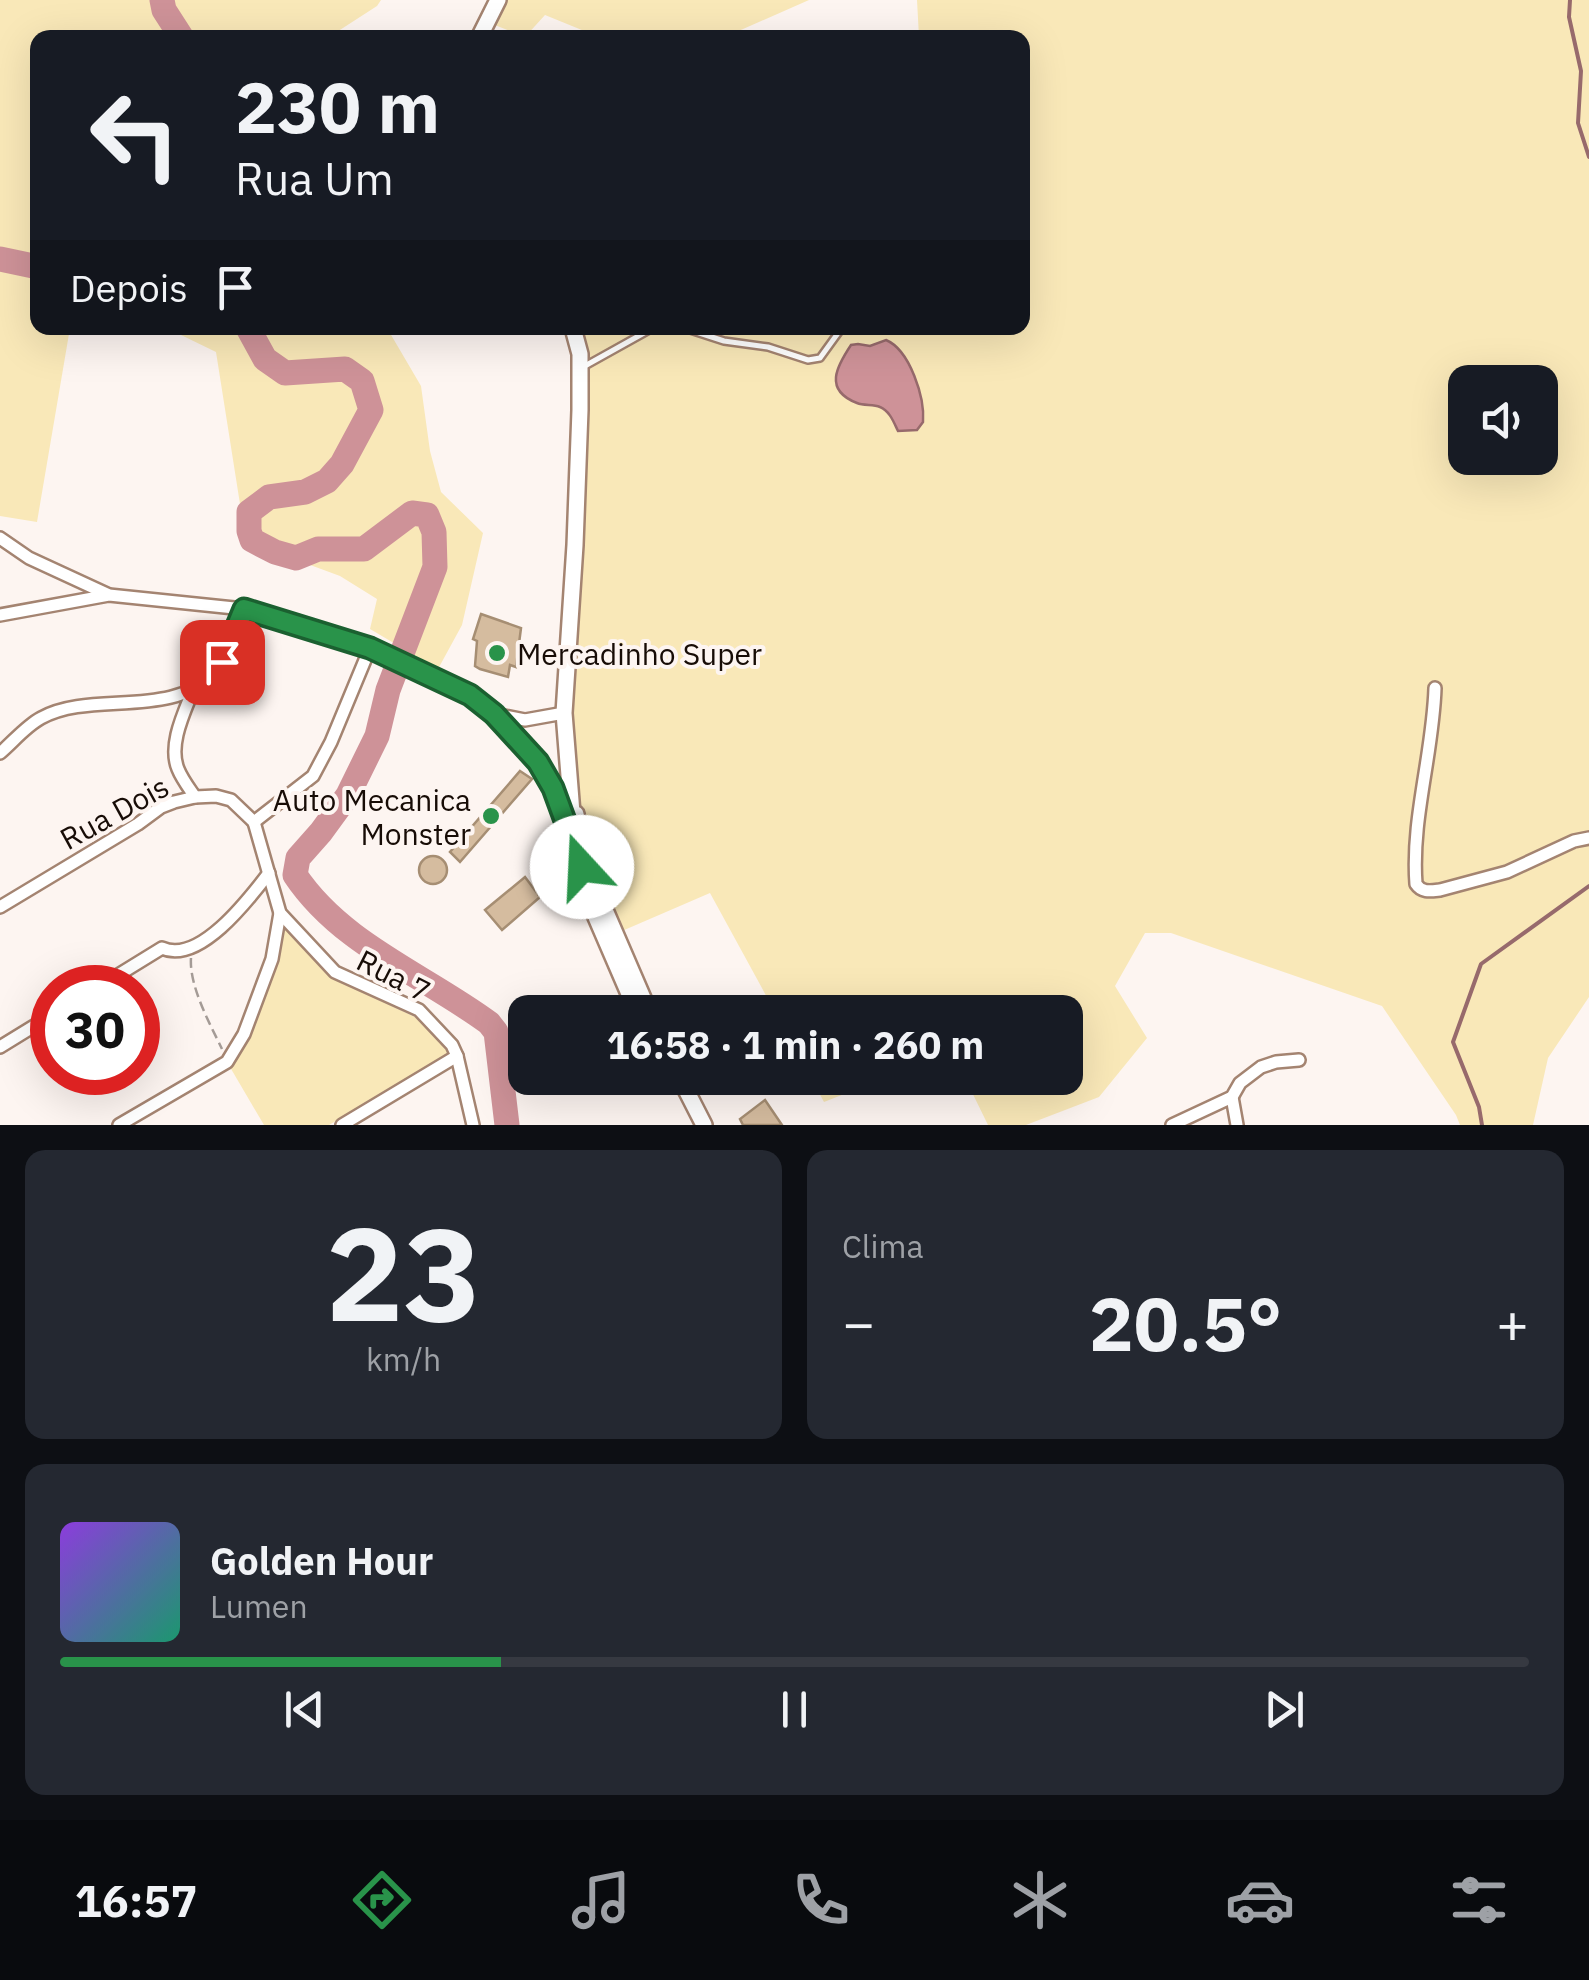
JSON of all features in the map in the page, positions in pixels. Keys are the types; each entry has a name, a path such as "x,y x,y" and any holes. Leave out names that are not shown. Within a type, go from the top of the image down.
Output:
{"main road":[{"path":"483,30 498,0"},
{"path":"576,335 580,368 575,545 564,713 566,759 586,894 630,995"},
{"path":"582,867 602,903 641,995"},
{"path":"689,1095 704,1125"}],"street":[{"path":"0,538 29,558 109,595"},
{"path":"0,615 109,595 244,609 389,655 470,695 494,714 538,762 553,788 582,867"},
{"path":"0,753 39,719 62,710 169,698 192,690 216,672 244,609"},
{"path":"254,822 313,776 370,648"},
{"path":"1435,688 1431,747 1421,796 1416,855 1418,888 1430,892 1507,872 1589,838"},
{"path":"192,690 174,758 195,797"},
{"path":"494,714 525,720 564,713"},
{"name":"Rua Dois","path":"0,907 160,808 195,797 216,796 231,800 254,822"},
{"name":"Rua 7","path":"254,822 280,912 335,972 418,1010 452,1045 474,1125"},
{"path":"134,965 162,948 182,951 202,943 232,916 269,873"},
{"path":"119,1125 227,1062 244,1034 272,959 280,912"},
{"path":"0,1048 30,1029"},
{"path":"342,1125 457,1056"},
{"path":"1172,1125 1232,1097 1240,1083 1261,1067 1299,1060"},
{"path":"1232,1097 1237,1125"}],"lane":[{"path":"580,368 638,335"},
{"path":"706,335 768,347 808,360 820,358 837,335"}],"path":[{"path":"192,947 190,966 202,1006 227,1062"}],"shaded area":[{"path":"0,0 381,0 340,30 30,30 30,335 69,335 37,522 0,516"},
{"path":"498,0 809,0 741,30 582,30 545,15 531,30 507,30 487,22"},
{"path":"917,0 1589,0 1589,997 1548,1058 1533,1125 1460,1125 1382,1006 1171,933 1145,933 1115,986 1147,1038 1099,1097 1026,1125 988,1125 973,1095 1083,1095 1083,995 766,995 710,893 615,934 582,867 564,713 579,335 1030,335 1030,30 919,30"},
{"path":"181,335 391,335 421,386 430,451 441,492 483,533 462,625 438,669 370,629 377,599 340,576 275,552 249,531 249,512 240,504 216,352"},
{"path":"886,340 902,354 914,376 923,412 923,422 917,430 898,431 883,409 846,398 836,384 841,361 851,345 870,346"},
{"path":"279,920 332,977 417,1018 450,1054 329,1125 264,1125 227,1062 244,1034"},
{"path":"820,1095 842,1095 824,1102"}],"building":[{"name":"Mercadinho Super","path":"481,614 521,628 516,667 510,665 508,677 475,666 477,641 473,639"},
{"name":"Auto Mecanica Monster","path":"520,771 532,779 460,862 450,852"},
{"path":"433,856 443,860 447,870 443,880 433,884 423,880 419,870 423,860"},
{"path":"525,877 540,897 502,930 485,910"},
{"path":"765,1100 782,1125 743,1125 740,1119"}],"waterway":[{"path":"162,0 177,30"},
{"path":"1570,0 1569,17 1581,71 1578,123 1589,157"},
{"path":"0,259 30,265"},
{"path":"252,335 265,359 285,373 345,369 362,381 371,410 342,464 327,481 305,492 269,497 249,512 252,540 296,558 318,549 364,549 412,513 427,515 434,532 435,567 388,690 377,736 348,795 298,858 295,875 314,899 359,939 489,1023 496,1032 507,1125"},
{"path":"1482,1125 1479,1107 1453,1042 1481,964 1589,886"}],"place":[{"name":"Mercadinho Super","path":"497,653"},
{"name":"Auto Mecanica Monster","path":"491,816"}],"route":[{"path":"222,662 244,609 389,655 470,695 494,714 538,762 553,788 582,867"}]}
